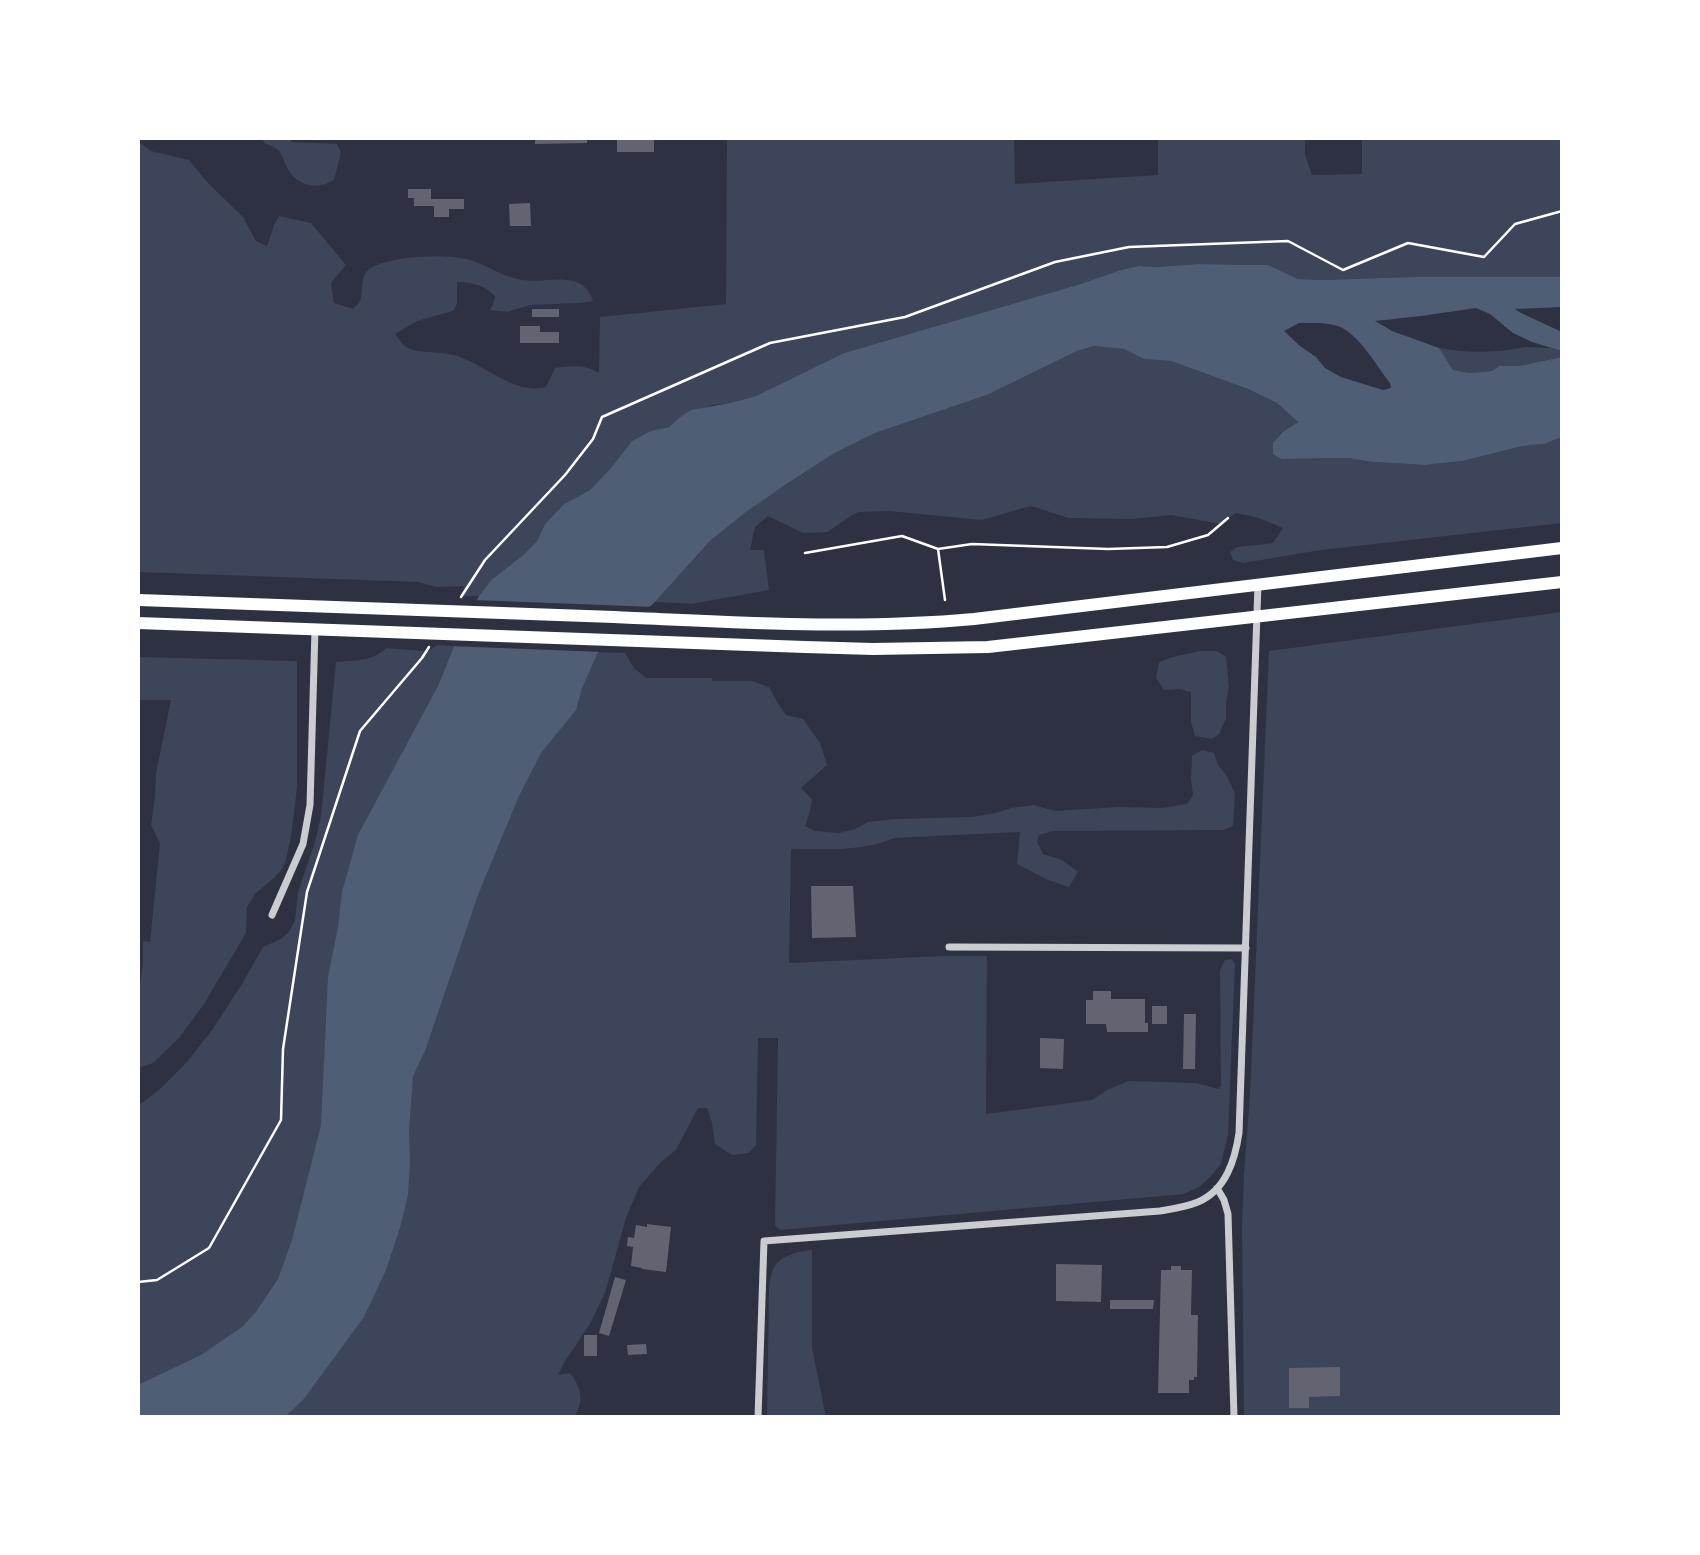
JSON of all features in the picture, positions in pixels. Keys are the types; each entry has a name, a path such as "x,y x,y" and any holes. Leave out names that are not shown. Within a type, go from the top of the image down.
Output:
{"highway":[{"path":"138,600 680,620 919,624 1562,548"},
{"path":"138,624 873,649 973,648 1562,582"}],"street":[{"path":"758,1417 764,1241 1160,1211 1195,1204 1207,1198 1228,1174 1236,1153 1239,1133 1258,584"},
{"path":"272,915 303,844 310,805 315,629"},
{"path":"949,947 1246,948"},
{"path":"1217,1188 1228,1214 1234,1417"}],"path":[{"path":"457,604 485,560 565,475 593,439 602,416 770,343 905,317 1055,262 1129,247 1288,240 1343,270 1408,243 1484,257 1515,224 1562,211"},
{"path":"805,553 902,536 938,548 972,544 1108,549 1167,547 1208,535 1228,518"},
{"path":"938,548 945,600"},
{"path":"138,1282 157,1280 209,1248 281,1120 284,1049 307,892 360,731 429,647"}],"shaded area":[{"path":"262,138 291,138 291,142 337,144 341,152 334,180 316,186 298,181 279,151 264,143"},
{"path":"727,138 1014,138 1015,184 1158,175 1158,138 1305,138 1305,155 1312,175 1362,174 1362,138 1562,138 1562,277 1323,280 1298,279 1268,265 1139,266 844,353 756,396 712,405 680,417 669,427 650,431 632,441 590,490 564,504 545,524 537,541 491,580 479,596 462,596 464,586 436,587 419,582 138,572 138,139 151,151 189,160 243,217 256,241 267,246 279,216 311,223 346,265 331,283 334,303 353,309 360,301 364,276 371,268 386,262 411,258 438,256 463,259 518,279 561,280 580,284 588,290 593,301 530,305 507,312 490,310 495,296 487,289 457,282 457,304 453,311 417,321 395,334 411,349 461,358 509,382 533,388 546,387 555,368 583,367 599,373 600,317 726,304"},
{"path":"1198,264 1268,265 1298,279 1323,280 1562,277 1562,307 1515,309 1562,332 1562,351 1513,333 1490,314 1476,308 1375,321 1392,331 1439,348 1453,370 1470,373 1492,371 1499,366 1519,366 1562,357 1562,437 1544,444 1523,446 1463,461 1425,465 1348,458 1282,459 1273,454 1273,443 1284,431 1298,422 1277,403 1248,389 1171,361 1144,359 1124,349 1094,346 1077,351 987,395 875,433 835,453 788,483 710,541 655,602 598,652 582,688 576,710 541,753 518,798 478,895 425,1051 413,1076 408,1195 386,1270 364,1317 303,1400 285,1417 138,1417 138,1385 201,1355 242,1327 278,1279 292,1240 321,1125 328,977 342,892 358,835 438,686 479,596 491,580 537,541 545,524 564,504 590,490 632,441 650,431 669,427 691,410 756,396 844,353 1121,270 1139,266","holes":["1299,323 1328,324 1346,330 1367,351 1391,388 1383,390 1341,377 1325,368 1316,357 1284,331"]},
{"path":"1094,346 1124,349 1144,359 1171,361 1248,389 1277,403 1298,422 1284,431 1282,459 1348,458 1425,465 1463,461 1523,446 1544,444 1562,437 1562,523 1321,550 1243,563 1233,560 1230,552 1237,547 1273,543 1283,528 1259,518 1236,513 1220,524 1171,515 1131,519 1069,518 1031,506 982,520 889,511 859,512 828,532 803,533 768,516 755,527 750,550 764,550 769,590 692,604 655,602 710,541 777,490 835,453 875,433 987,395 1077,351"},
{"path":"1526,347 1552,348 1562,351 1562,357 1470,373 1453,370 1439,348 1483,352"},
{"path":"1562,612 1562,1417 1244,1417 1242,1225 1269,651"},
{"path":"437,645 454,646 442,676 598,652 625,653 634,668 646,678 712,678 712,681 752,681 769,687 786,715 803,719 820,743 827,765 801,788 812,799 805,826 815,831 839,833 868,822 972,817 1034,805 1055,811 1118,807 1162,808 1187,804 1193,795 1192,756 1202,750 1214,753 1235,794 1233,826 1223,830 1053,831 1039,835 1037,842 1043,854 1062,860 1078,872 1069,887 1017,864 1020,832 894,838 869,846 843,849 791,849 789,963 987,956 986,1114 1092,1100 1129,1081 1196,1083 1218,1089 1221,1086 1220,970 1225,960 1232,959 1235,964 1228,1135 1221,1164 1199,1187 1184,1194 780,1230 775,1226 778,1038 758,1038 756,1145 749,1153 732,1155 715,1144 707,1108 698,1108 676,1150 661,1162 639,1187 626,1218 605,1293 590,1324 558,1375 570,1373 579,1389 580,1405 574,1417 285,1417 303,1400 138,1417 138,1106 186,1063 212,1030 263,947 281,939 289,932 295,920 298,892 321,816 336,662 369,658 386,648 429,651"},
{"path":"1200,651 1217,651 1226,657 1229,686 1226,719 1219,734 1212,739 1195,736 1191,722 1191,692 1179,689 1164,690 1156,678 1159,662"},
{"path":"138,657 297,661 297,788 286,860 282,869 256,893 247,907 246,933 204,1004 179,1038 153,1063 138,1068 138,997 143,941 150,942 160,843 151,825 156,773 171,700 138,700"},
{"path":"812,1250 812,1347 826,1417 767,1417 771,1274 783,1258"}],"pier":[{"path":"473,600 654,607 603,652 450,646"}],"building":[{"path":"535,138 587,138 587,143 535,144"},
{"path":"617,138 654,138 654,152 617,152"},
{"path":"408,189 431,189 431,199 464,199 464,209 449,209 449,217 434,217 434,206 414,206 414,198 408,198"},
{"path":"530,203 531,226 510,226 509,204"},
{"path":"532,309 559,309 559,317 532,317"},
{"path":"520,326 540,326 540,332 559,332 559,343 520,343"},
{"path":"811,886 853,886 856,937 812,938"},
{"path":"1093,991 1111,991 1111,999 1145,999 1145,1023 1148,1023 1148,1032 1107,1032 1106,1024 1086,1024 1086,1000 1093,1000"},
{"path":"1152,1006 1167,1006 1167,1024 1152,1024"},
{"path":"1184,1014 1196,1014 1195,1069 1183,1069"},
{"path":"1040,1038 1064,1039 1063,1069 1040,1068"},
{"path":"647,1224 671,1227 666,1272 631,1266 633,1247 627,1246 628,1237 634,1238 636,1225 647,1227"},
{"path":"1056,1264 1102,1265 1101,1302 1056,1301"},
{"path":"1171,1266 1192,1270 1191,1315 1198,1315 1197,1377 1189,1380 1189,1393 1158,1393 1161,1270 1171,1270"},
{"path":"615,1277 626,1280 609,1336 599,1333"},
{"path":"1110,1300 1154,1300 1153,1309 1110,1309"},
{"path":"584,1335 597,1335 597,1356 584,1356"},
{"path":"646,1344 647,1354 628,1355 627,1345"},
{"path":"1340,1367 1340,1396 1309,1397 1309,1408 1289,1408 1289,1368"}]}
